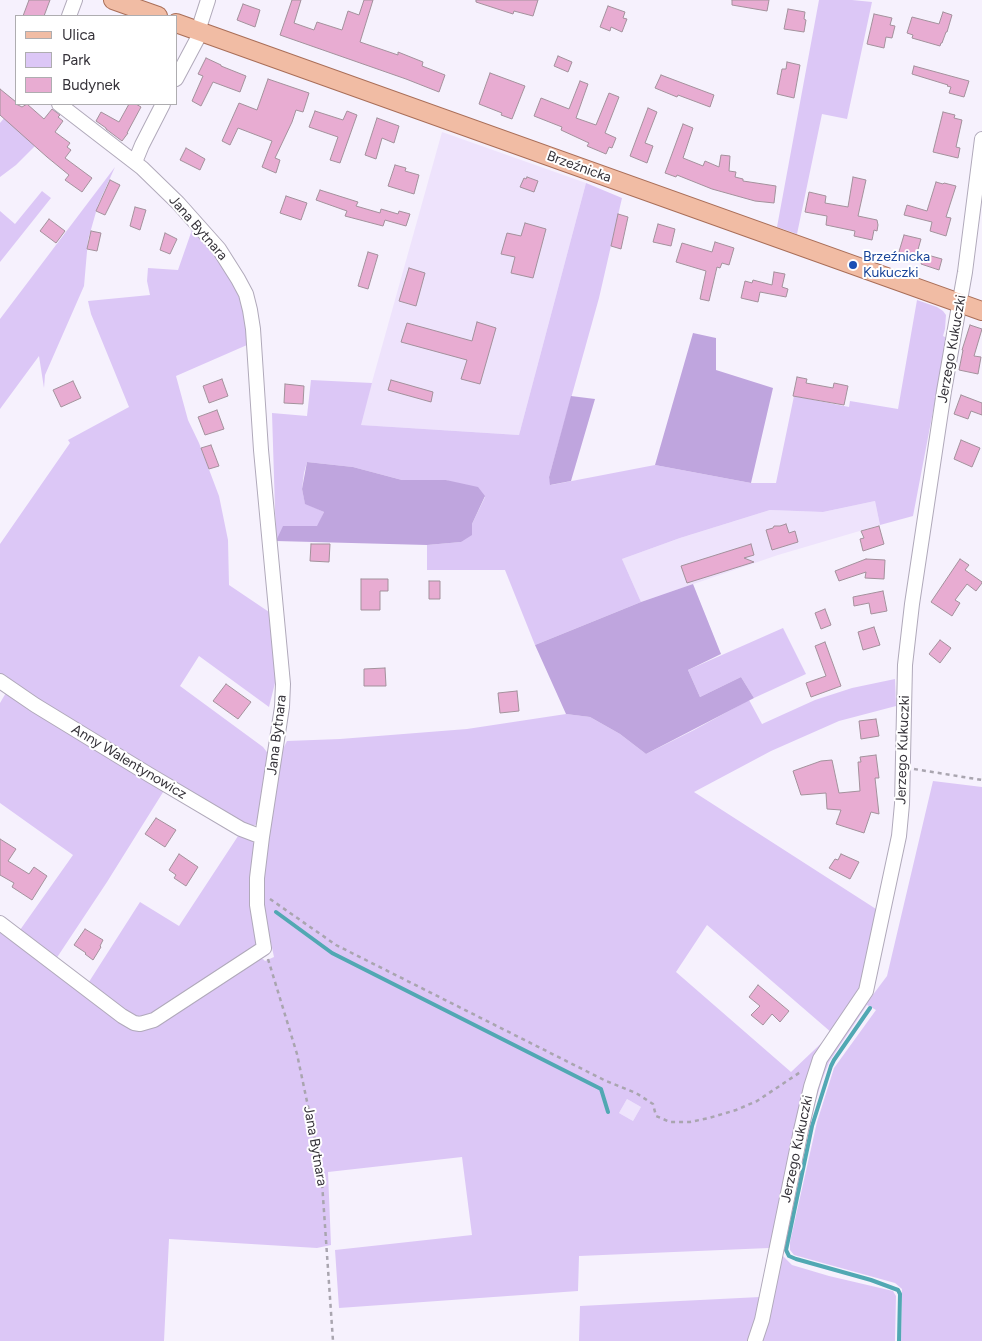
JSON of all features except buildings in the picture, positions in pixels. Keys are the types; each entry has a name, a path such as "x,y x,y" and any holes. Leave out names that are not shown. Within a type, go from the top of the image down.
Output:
{"main road":[{"path":"113,0 155,15"},
{"name":"Brzeźnicka","path":"178,24 982,311"}],"street":[{"path":"69,15 75,0"},
{"path":"178,75 199,31 208,0"},
{"name":"Jana Bytnara","path":"60,105 135,162 178,203 219,249 246,294 250,310 283,684 282,708 262,837 256,891 264,948"},
{"path":"135,162 162,105"},
{"name":"Jerzego Kukuczki","path":"755,1341 762,1320 800,1130 811,1087 820,1059 866,992 899,836 902,804 905,666 912,604 944,391 965,272 982,139"},
{"name":"Anny Walentynowicz","path":"0,681 35,705 148,774 241,829 262,837"},
{"path":"0,923 122,1016 134,1023 140,1024 154,1020 264,948"}],"path":[{"path":"903,768 982,780"},
{"path":"256,891 336,945 606,1081 636,1093 654,1104 656,1116 670,1122 690,1122 736,1110 757,1101 820,1059"},
{"name":"Jana Bytnara","path":"264,948 296,1054 321,1168 333,1341"}],"shaded area":[{"path":"442,132 586,183 519,435 360,425"},
{"path":"693,333 716,338 716,370 773,388 751,483 655,465"},
{"path":"571,396 595,399 571,481 550,485 549,477"},
{"path":"307,462 353,467 402,480 446,480 478,487 485,496 472,524 472,535 461,542 427,545 276,541 283,526 317,526 324,512 305,504 302,489"},
{"path":"875,501 880,525 778,555 641,602 622,559 680,538 770,510 823,512"},
{"path":"693,584 721,654 688,670 700,697 741,677 754,698 646,754 620,734 590,717 566,714 535,645 641,602"},
{"path":"627,1099 641,1107 633,1121 619,1113"}],"green space":[{"path":"819,0 872,2 847,119 822,114 797,234 777,227"},
{"path":"5,117 35,146 16,165 0,177 0,123"},
{"path":"115,167 98,205 88,240 84,286 45,375 44,388 39,356 0,409 0,319"},
{"path":"586,183 622,198 599,298 549,477 551,485 655,465 751,483 776,483 794,396 849,407 850,401 898,409 917,300 943,311 946,315 943,336 947,338 913,516 880,525 875,501 823,512 770,510 680,538 622,559 641,602 535,645 505,570 427,570 427,545 461,542 485,497 446,480 402,480 353,467 307,462 302,489 305,503 324,512 318,526 276,541 272,413 307,416 311,380 372,383 361,425 519,435"},
{"path":"42,191 51,198 0,262 0,211 15,224"},
{"path":"193,227 224,263 241,299 245,316 247,345 176,376 188,420 219,496 228,540 229,585 272,614 278,671 269,707 199,656 180,686 263,747 270,756 259,823 251,827 27,695 0,674 0,544 70,443 68,440 129,407 91,314 88,301 150,295 147,281 148,268 178,270"},
{"path":"783,628 806,674 754,698 741,677 700,697 688,670"},
{"path":"895,679 896,706 839,721 771,751 694,792 876,909 859,998 866,1004 887,976 933,781 982,787 982,1341 901,1341 902,1289 895,1283 794,1255 790,1250 790,1242 817,1122 834,1068 876,1010 867,1005 829,1062 822,1080 809,1123 781,1249 783,1256 792,1265 893,1291 896,1296 895,1341 579,1341 580,1306 760,1297 769,1248 579,1256 578,1291 339,1308 335,1250 472,1235 462,1157 328,1172 331,1245 317,1248 169,1239 164,1341 0,1341 0,928 133,1026 257,959 265,961 274,957 260,893 279,757 287,741 340,739 467,729 566,714 590,717 620,734 646,754 749,700 762,724 815,700 852,688","holes":["707,925 832,1033 791,1072 676,972","627,1099 641,1107 633,1121 619,1113"]},
{"path":"7,691 165,789 56,959 20,930 73,855 0,803 0,703"},
{"path":"240,833 255,843 257,944 255,948 150,1018 132,1018 87,985 140,902 179,926"}],"waterway":[{"path":"276,912 332,953 601,1089 608,1112"},
{"path":"870,1008 831,1066 812,1126 786,1250 789,1256 796,1259 871,1280 898,1290 900,1294 899,1341"}],"place":[{"name":"Brzeźnicka Kukuczki","path":"853,265"}]}
